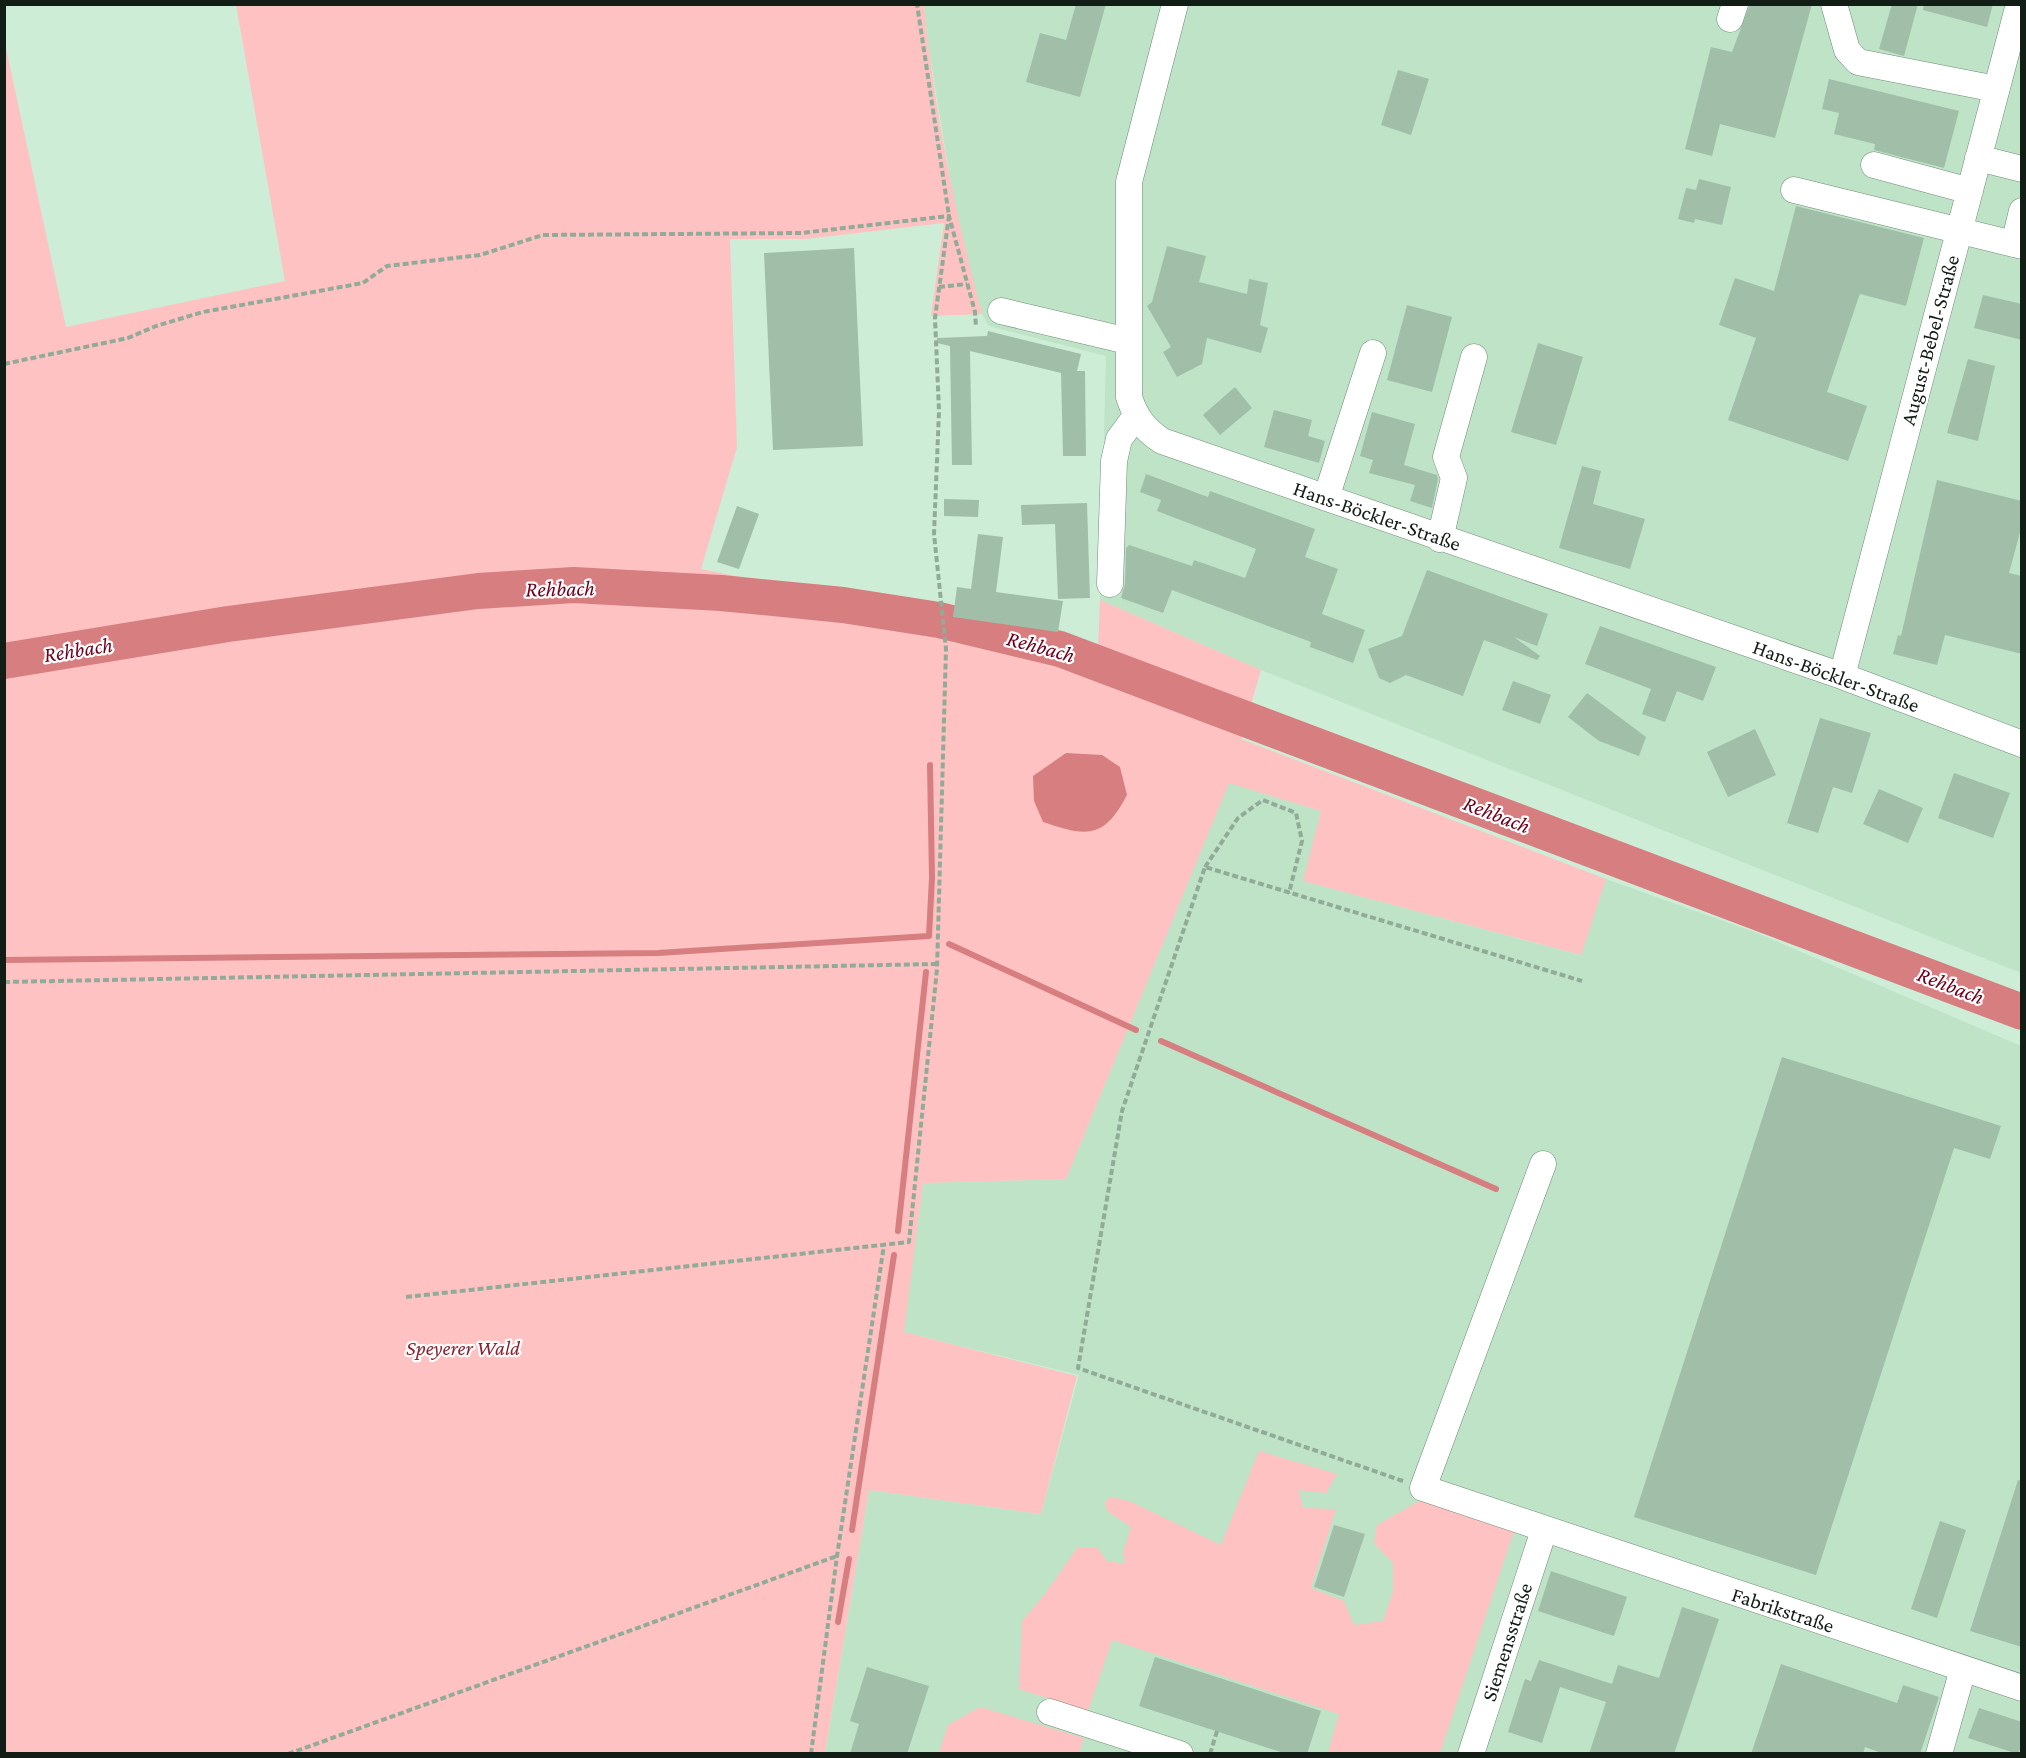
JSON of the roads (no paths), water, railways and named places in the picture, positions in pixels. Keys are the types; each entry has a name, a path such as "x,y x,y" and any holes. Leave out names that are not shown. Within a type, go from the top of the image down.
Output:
{"street":[{"name":"Hans-Böckler-Straße","path":"1175,4 1129,182 1129,397 1136,416 1146,431 1162,441 1440,539 1842,676 2022,744"},
{"path":"1834,4 1848,50 1858,62 1996,89"},
{"name":"August-Bebel-Straße","path":"1842,676 2019,4"},
{"path":"1978,158 2022,169"},
{"path":"1874,165 1970,191"},
{"path":"1794,190 2018,245 2022,211"},
{"path":"1001,311 1128,341"},
{"path":"1326,498 1373,353"},
{"path":"1440,539 1454,478 1446,457 1474,357"},
{"path":"1110,584 1114,461 1119,439 1136,416"},
{"name":"Fabrikstraße","path":"1543,1164 1423,1488 2022,1688"},
{"name":"Siemensstraße","path":"1471,1754 1544,1530"},
{"path":"1939,1754 1963,1669"},
{"path":"1050,1712 1180,1754"}],"waterway":[{"name":"Rehbach","path":"4,661 228,624 478,591 574,585 721,593 843,605 939,620 1060,649 2022,1012"},
{"path":"4,960 658,953 929,936 932,878 930,765"},
{"path":"949,944 1136,1030"},
{"path":"898,1231 926,972"},
{"path":"1161,1041 1496,1189"},
{"path":"852,1530 894,1255"},
{"path":"838,1622 849,1559"}],"park label":[{"name":"Speyerer Wald","path":"463,1348"}]}
